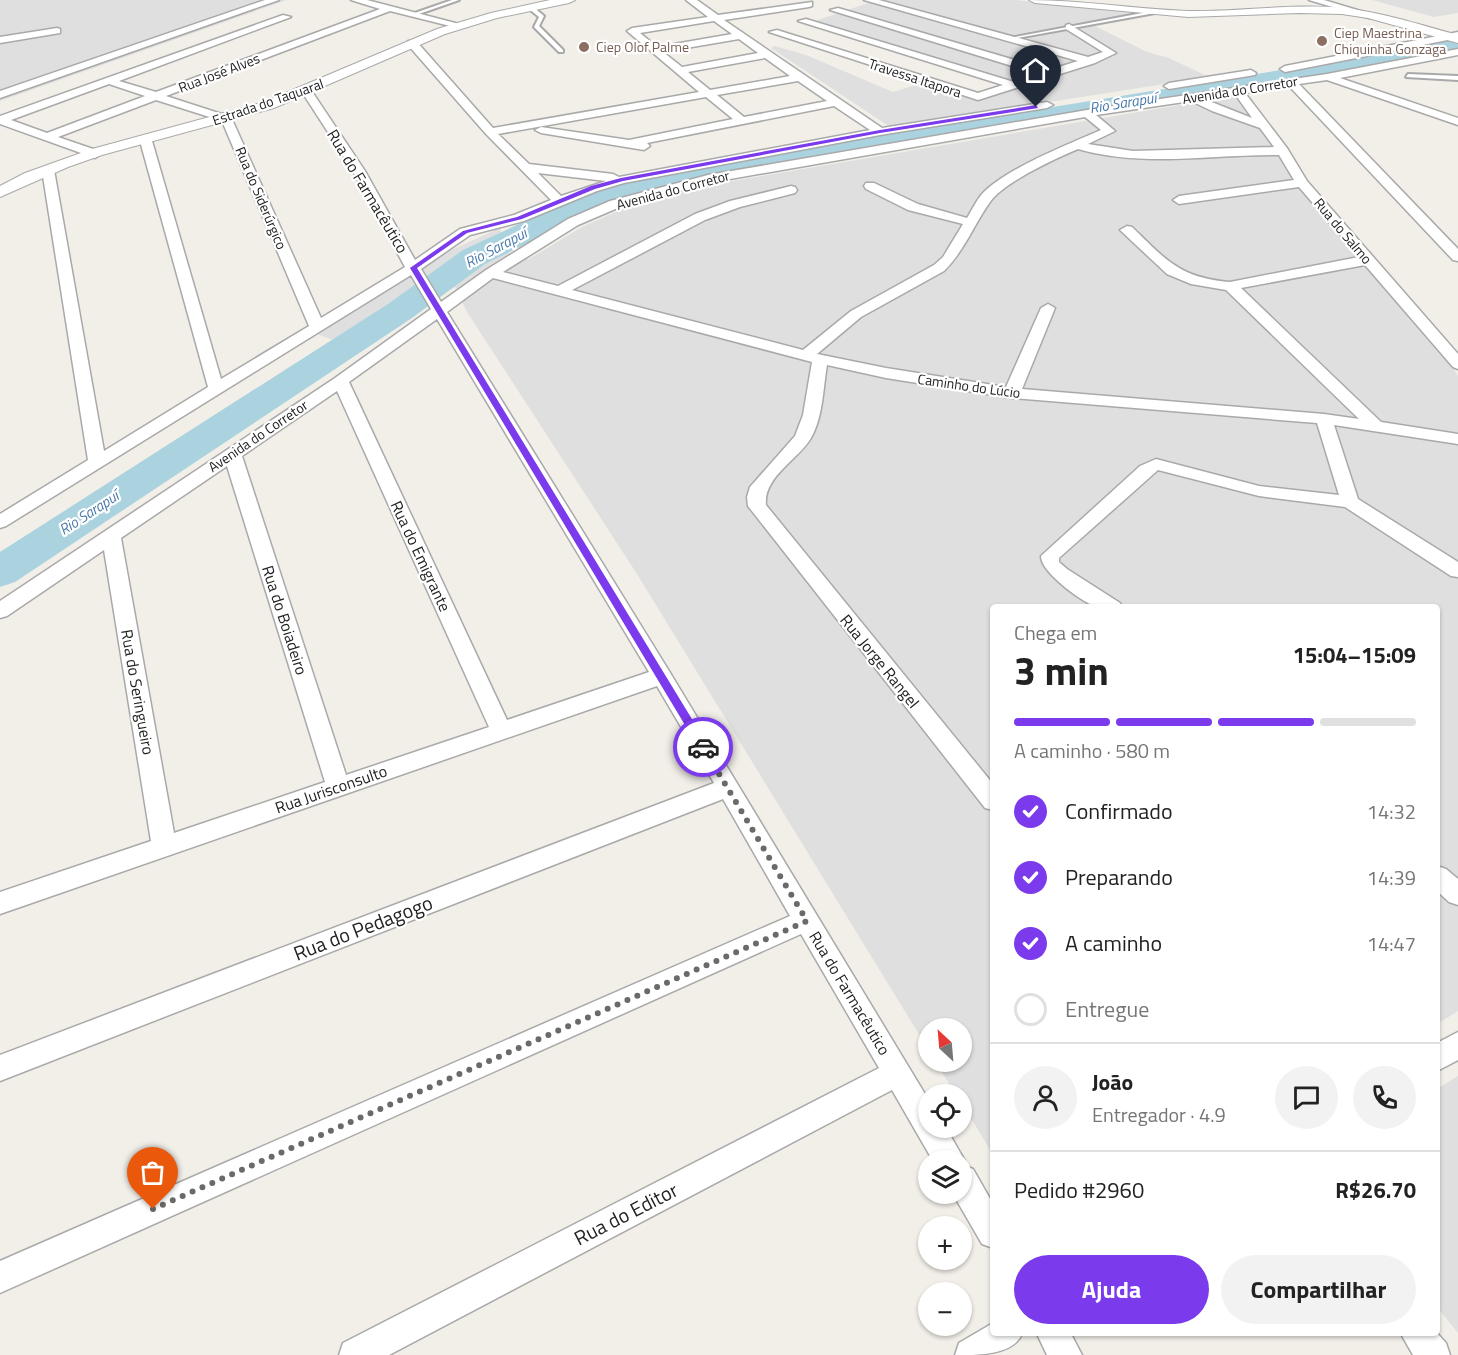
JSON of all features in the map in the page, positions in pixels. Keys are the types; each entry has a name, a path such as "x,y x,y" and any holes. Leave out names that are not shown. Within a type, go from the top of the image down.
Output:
{"street":[{"path":"0,95 274,0"},
{"path":"356,0 458,25"},
{"name":"Estrada do Taquaral","path":"0,192 18,181 95,154 227,118 307,92 412,43 458,25 569,0"},
{"path":"693,1 708,0"},
{"path":"655,50 757,36 864,0"},
{"path":"869,0 1091,61"},
{"path":"1035,0 1188,14 1324,10 1369,15"},
{"path":"1314,0 1456,40"},
{"path":"693,1 717,18 757,36 767,55 880,132"},
{"path":"742,121 633,33 636,29 809,4"},
{"name":"Rua José Alves","path":"47,137 390,8"},
{"path":"836,10 1052,74"},
{"path":"0,120 280,18 299,27 323,33"},
{"path":"803,21 1017,86"},
{"name":"Travessa Itapora","path":"757,36 861,60 978,97 1111,54 1068,27"},
{"path":"0,40 57,31"},
{"path":"843,67 922,37"},
{"name":"Avenida do Corretor","path":"0,611 341,381 437,305 573,222 615,204 665,189 722,176 1087,113 1327,77 1456,40"},
{"name":"Avenida do Corretor","path":"1156,88 1456,40"},
{"path":"412,43 490,132 529,168 560,202"},
{"path":"680,70 767,55"},
{"path":"490,132 627,113 710,93 800,77"},
{"path":"1327,77 1458,122"},
{"path":"109,81 227,118"},
{"path":"1291,82 1458,257"},
{"name":"Rua do Salmo","path":"1237,90 1282,151 1302,183 1458,364"},
{"name":"Rua do Farmacêutico","path":"307,92 359,171 416,272 662,676 918,1108"},
{"path":"1192,97 1216,109 1264,126"},
{"path":"521,127 631,143 837,102"},
{"name":"Avenida do Corretor","path":"0,522 316,326 416,272 465,232 519,218 593,188 623,180 880,132 1064,102"},
{"path":"813,357 856,314 939,268 948,259 972,223 986,197 999,186 1054,155 1109,131 1087,113"},
{"name":"Rua do Siderúrgico","path":"227,118 316,326"},
{"path":"0,120 95,154"},
{"path":"146,141 216,388"},
{"path":"1078,145 1095,151 1128,155 1229,150 1282,151"},
{"path":"529,168 623,180"},
{"path":"48,170 97,461"},
{"path":"1179,200 1302,183"},
{"path":"870,186 913,207 972,223"},
{"path":"559,291 709,213 791,190"},
{"path":"1127,230 1172,273 1197,283 1230,286 1367,260"},
{"path":"1438,234 1458,234"},
{"name":"Caminho do Lúcio","path":"491,273 813,357 886,373 1012,393 1324,419 1458,439"},
{"path":"1230,286 1375,426"},
{"path":"1012,393 1048,308"},
{"name":"Rua Jorge Rangel","path":"813,357 811,414 803,437 759,487 756,497 758,506 766,520 990,797"},
{"name":"Rua do Emigrante","path":"341,381 501,730"},
{"path":"1324,419 1350,502"},
{"name":"Rua do Boiadeiro","path":"232,453 338,787"},
{"path":"1107,604 1060,574 1050,563 1050,556 1151,466 1164,465 1259,491 1350,502 1458,572"},
{"name":"Rua do Seringueiro","path":"111,536 164,847"},
{"name":"Rua Jurisconsulto","path":"0,903 662,676"},
{"name":"Rua do Pedagogo","path":"0,1068 727,788"},
{"path":"1440,879 1458,894"},
{"path":"0,1277 807,921"},
{"path":"1440,1056 1458,1045"},
{"name":"Rua do Editor","path":"355,1355 897,1073"},
{"path":"972,1197 990,1228"},
{"path":"971,1355 1003,1336"},
{"path":"1054,1336 1066,1355"},
{"path":"1419,1336 1434,1355"}],"lane":[{"path":"414,14 457,0"},
{"path":"530,7 542,17 536,26 561,51"},
{"path":"1012,38 1153,12"},
{"path":"1408,76 1458,78"}],"shaded area":[{"path":"0,0 287,0 0,101"},
{"path":"877,0 1015,0 1131,13 1135,15 1089,23 1147,52 1169,58 1209,77 890,127 771,48 775,46 806,55 893,92 926,82 981,99 1019,85 815,21"},
{"path":"1372,0 1458,0 1458,13 1434,17"},
{"path":"1239,95 1302,191 1361,262 1435,341 1458,376 1458,1011 1440,1022 1440,604 990,604 990,1150 972,1120 972,1084 949,1084 942,1072 972,1072 972,1018 918,1018 918,1033 637,574 467,312 456,289 442,271 336,341 317,334 434,258 500,228 505,252 529,259 582,227 627,207 703,186"},
{"path":"1458,1076 1458,1333 1440,1311 1440,1087"}],"waterway":[{"name":"Rio Sarapuí","path":"0,572 400,311 474,257 602,196 670,177 1368,63 1458,43"}],"way so far":[{"path":"153,1209 807,921 703,747"}],"place":[{"name":"Ciep Maestrina Chiquinha Gonzaga","path":"1322,41"},
{"name":"Ciep Olof Palme","path":"584,47"}],"route":[{"path":"703,747 413,268 465,232 519,218 593,188 623,180 880,132 1036,107"}]}
